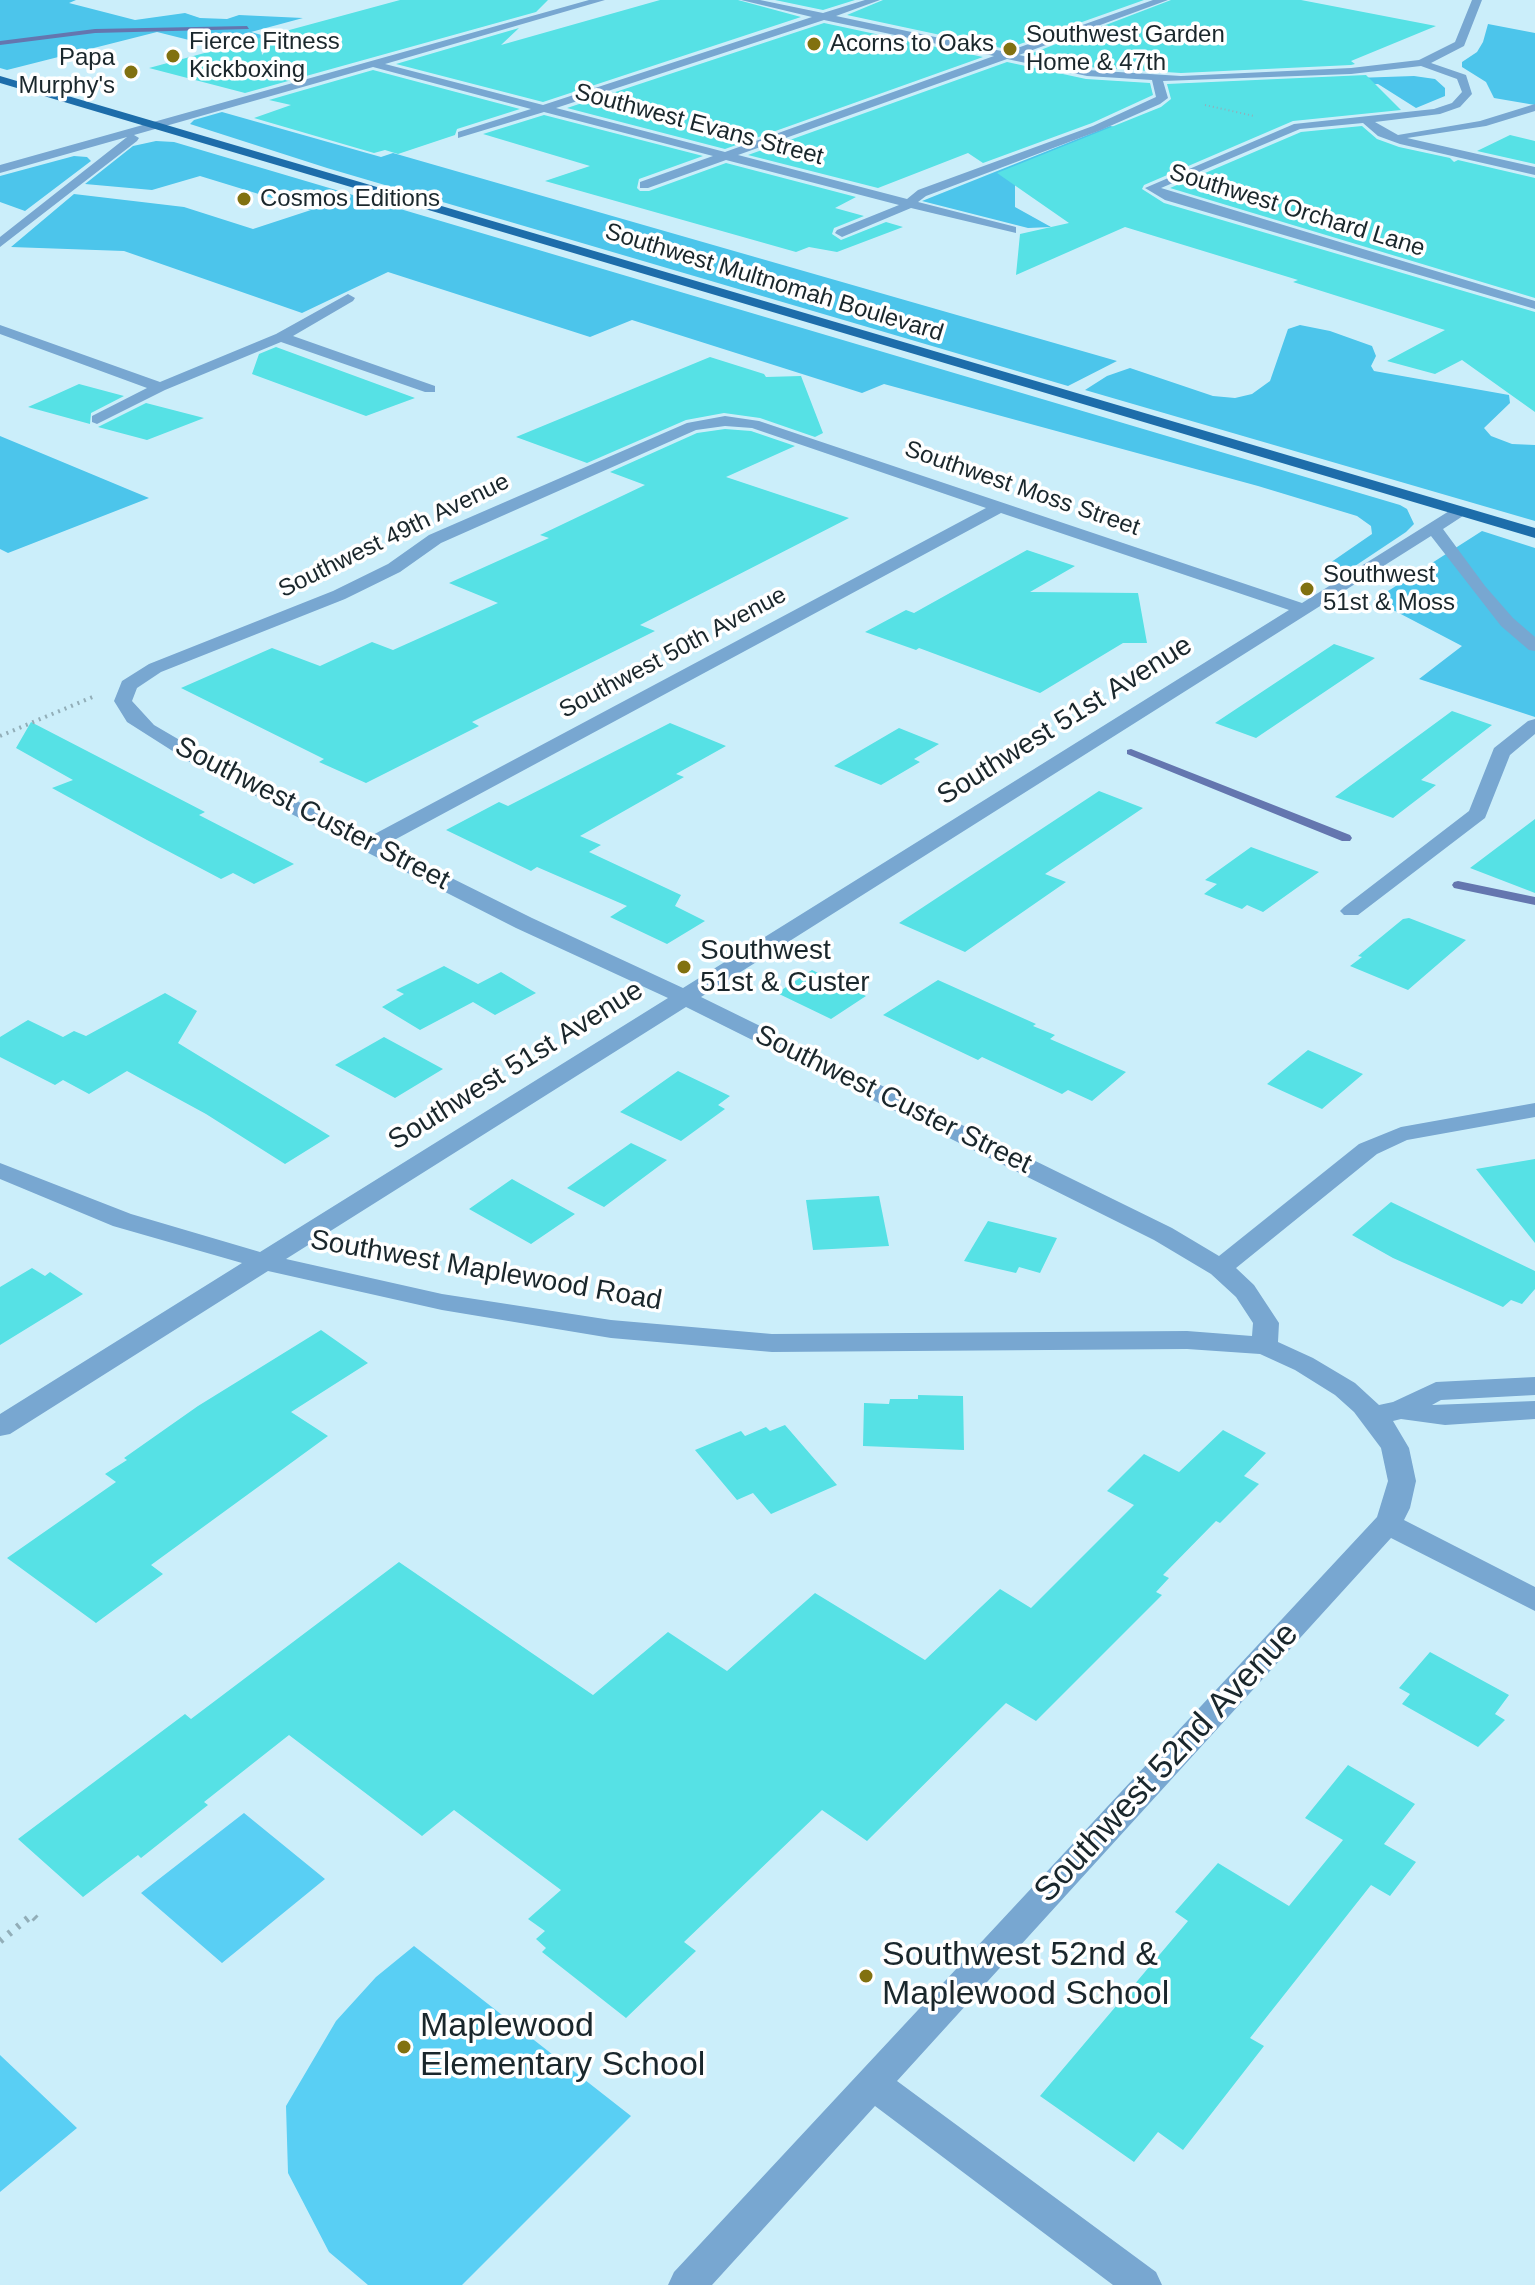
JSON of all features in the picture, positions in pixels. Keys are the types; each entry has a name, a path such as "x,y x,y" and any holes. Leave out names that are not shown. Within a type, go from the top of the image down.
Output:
{"main road":[{"name":"Southwest Multnomah Boulevard","path":"0,79 1535,533"}],"street":[{"path":"0,169 600,0"},
{"path":"746,0 1095,74 1157,79 1351,71 1422,63 1460,44 1477,0"},
{"path":"462,135 875,0"},
{"path":"644,185 1163,0"},
{"name":"Southwest Orchard Lane","path":"1422,63 1462,77 1468,92 1456,105 1436,112 1298,126 1151,188 1169,197 1535,305"},
{"name":"Southwest Evans Street","path":"376,65 1011,230"},
{"path":"842,233 902,209 922,193 1159,101 1161,96 1157,79"},
{"path":"1390,136 1482,124 1535,107"},
{"path":"1367,121 1390,136 1535,171"},
{"path":"0,243 135,136 156,126"},
{"path":"58,152 90,154 103,160"},
{"path":"97,419 160,387 281,337 348,298"},
{"path":"0,329 160,387"},
{"path":"281,337 430,389"},
{"name":"Southwest Moss Street","path":"725,421 754,424 1303,609"},
{"name":"Southwest 49th Avenue","path":"124,693 138,677 155,668 339,595 394,568 435,539 684,429 725,421"},
{"name":"Southwest 50th Avenue","path":"371,844 999,507"},
{"name":"Southwest 51st Avenue","path":"0,1427 1460,511"},
{"path":"1433,530 1442,536 1479,590 1507,622 1535,646"},
{"name":"Southwest Custer Street","path":"124,693 126,708 147,729 200,760 524,923 686,998 1163,1234 1220,1268 1257,1306 1266,1323 1265,1346"},
{"path":"1351,911 1478,814 1501,752 1535,725"},
{"path":"1220,1268 1368,1149 1401,1134 1535,1110"},
{"name":"Southwest Maplewood Road","path":"0,1170 122,1220 263,1262 442,1302 575,1324 707,1339 835,1344 1187,1340 1265,1346"},
{"path":"1265,1346 1388,1413 1445,1416 1535,1410"},
{"path":"1388,1413 1436,1391 1535,1386"},
{"path":"1388,1413 1402,1481 1396,1508 1387,1524 1535,1600"},
{"name":"Southwest 52nd Avenue","path":"687,2285 1387,1524"},
{"path":"872,2083 1143,2285"}],"path":[{"path":"1161,96 1298,126"},
{"path":"0,736 93,696 124,693"},
{"path":"0,1941 32,1915 40,1923"}],"shaded area":[{"path":"0,0 76,0 69,3 135,20 185,13 200,18 227,19 239,15 303,18 251,32 304,47 278,54 237,44 221,48 157,32 7,70 0,68"},
{"path":"1488,24 1535,33 1535,105 1494,98 1486,82 1462,67 1462,62 1477,52"},
{"path":"1414,76 1435,79 1445,88 1445,96 1416,108 1378,84 1271,90 1179,84"},
{"path":"222,112 381,157 393,153 1117,361 1068,386 327,168 190,124"},
{"path":"1110,126 1126,129 1015,174 1015,207 1051,227 1028,228 922,201"},
{"path":"156,141 174,142 1400,505 1407,509 1414,524 1349,570 1327,565 1372,534 1371,526 1357,516 884,384 862,393 632,320 590,337 388,272 302,313 124,251 11,247 74,194 184,207 253,229 311,210 200,176 152,190 85,184 133,146"},
{"path":"74,156 87,157 91,161 25,211 0,202 0,176"},
{"path":"1300,325 1330,331 1372,346 1376,356 1371,366 1374,371 1509,395 1510,403 1484,428 1491,436 1512,444 1535,445 1535,521 1085,390 1107,376 1130,368 1213,396 1235,398 1252,394 1270,381 1288,329"},
{"path":"0,436 149,498 8,553 0,549"},
{"path":"1482,531 1535,548 1535,717 1419,679 1462,646 1374,600"},
{"path":"244,1813 325,1879 222,1963 141,1893"},
{"path":"414,1946 631,2116 462,2285 368,2285 329,2252 288,2173 286,2106 336,2021 376,1977"},
{"path":"0,2055 77,2128 0,2192"}],"building":[{"path":"400,0 548,0 536,12 245,93 149,68 260,38 262,55 282,32"},
{"path":"660,0 738,0 801,17 543,102 396,64 519,28 501,45"},
{"path":"775,0 855,0 823,10"},
{"path":"883,0 1144,0 1006,49 847,15"},
{"path":"1171,0 1301,0 1436,26 1351,61 1355,64 1351,65 1181,73 1087,67 1030,54"},
{"path":"824,23 983,57 725,149 567,108"},
{"path":"1007,62 1086,79 1150,83 1153,95 1092,123 983,163 968,153 878,188 748,155"},
{"path":"373,70 520,109 457,129 455,135 398,154 385,150 374,153 254,118 291,105 269,100"},
{"path":"1366,75 1401,110 1293,121 1144,185 1142,189 1164,203 1535,312 1535,412 1462,360 1435,374 1387,361 1445,330 1293,282 1298,280 1125,227 1016,275 1020,234 1069,223 997,173 1161,107 1171,99 1167,84"},
{"path":"544,115 703,156 639,179 637,188 640,191 649,191 726,163 856,197 835,208 864,216 834,228 832,234 841,240 886,222 903,227 837,252 809,247 796,252 545,181 590,166 483,134"},
{"path":"1362,126 1377,139 1399,147 1450,158 1454,162 1458,160 1535,178 1535,298 1170,188 1301,132"},
{"path":"1510,135 1535,141 1535,164 1477,151"},
{"path":"276,347 415,398 366,416 252,374 259,354"},
{"path":"710,357 766,377 801,376 823,433 815,437 760,418 724,413 686,420 587,463 516,437"},
{"path":"79,384 124,396 91,413 90,424 28,407"},
{"path":"146,403 204,418 147,440 98,427"},
{"path":"725,429 751,431 795,446 726,477 849,518 640,625 655,631 472,722 479,726 366,783 319,762 324,759 181,688 272,648 320,666 372,642 393,650 498,603 449,583 549,538 540,535 645,485 610,472 697,433"},
{"path":"1027,550 1075,566 1030,592 1138,593 1147,643 1123,643 1040,693 919,648 916,650 865,632 906,610 914,613"},
{"path":"1334,644 1375,658 1256,738 1215,723"},
{"path":"1452,711 1492,725 1421,780 1436,785 1393,818 1335,797"},
{"path":"31,722 205,812 199,815 294,864 254,884 233,873 221,879 147,840 52,788 73,780 16,748"},
{"path":"670,723 726,746 676,774 684,777 580,836 601,845 589,852 681,895 675,906 705,921 667,944 610,917 627,906 537,867 531,871 446,830 499,802 508,806"},
{"path":"899,728 939,744 914,759 920,762 881,785 834,766"},
{"path":"1099,791 1143,808 1045,874 1066,882 965,952 899,923"},
{"path":"1535,819 1535,893 1470,868"},
{"path":"1251,847 1319,872 1263,912 1247,905 1242,909 1204,894 1217,884 1205,880"},
{"path":"1409,918 1466,940 1408,990 1350,966 1403,919"},
{"path":"444,966 478,984 501,972 536,993 495,1015 473,1002 420,1030 382,1007 404,994 396,990"},
{"path":"812,970 866,996 831,1019 777,993"},
{"path":"938,980 1036,1024 1033,1026 1055,1035 1050,1039 1126,1072 1092,1101 1068,1090 1062,1094 982,1057 978,1060 883,1015"},
{"path":"165,993 197,1011 178,1043 330,1136 285,1164 206,1114 127,1071 89,1094 63,1080 55,1085 0,1057 0,1037 28,1020 63,1037 74,1031 86,1036"},
{"path":"384,1037 443,1069 395,1098 335,1065"},
{"path":"1308,1050 1363,1074 1322,1109 1267,1084"},
{"path":"678,1071 730,1096 718,1105 725,1109 681,1141 620,1112"},
{"path":"631,1143 667,1160 604,1207 567,1188"},
{"path":"1535,1159 1535,1243 1476,1169"},
{"path":"512,1179 575,1214 531,1244 469,1209"},
{"path":"879,1196 889,1246 813,1250 806,1200"},
{"path":"1391,1202 1535,1271 1535,1289 1522,1304 1511,1300 1503,1307 1393,1258 1352,1235"},
{"path":"988,1221 1057,1238 1040,1273 1019,1267 1016,1273 964,1261"},
{"path":"32,1268 45,1276 50,1272 83,1294 0,1345 0,1287"},
{"path":"321,1330 368,1363 291,1412 328,1436 151,1565 163,1574 96,1623 7,1558 116,1482 105,1474 127,1460 124,1458 198,1406"},
{"path":"918,1395 963,1396 964,1450 863,1446 864,1403 889,1404 890,1399 918,1399"},
{"path":"785,1425 837,1485 771,1514 753,1493 737,1500 695,1450 741,1431 745,1436 766,1427 770,1431"},
{"path":"1223,1430 1266,1453 1244,1476 1259,1484 1220,1523 1216,1521 1163,1575 1169,1578 1156,1592 1162,1595 1036,1721 1006,1703 867,1841 822,1810 684,1942 696,1951 626,2018 542,1952 546,1948 536,1939 545,1931 528,1919 561,1890 454,1810 422,1836 289,1735 204,1802 208,1805 141,1858 138,1855 83,1897 18,1839 185,1714 191,1719 399,1562 593,1695 668,1632 727,1671 815,1593 925,1660 1000,1589 1031,1608 1134,1505 1107,1491 1144,1454 1179,1472"},
{"path":"1430,1652 1509,1695 1495,1714 1505,1720 1478,1747 1402,1704 1410,1694 1399,1688"},
{"path":"1348,1765 1415,1804 1384,1844 1416,1862 1390,1896 1371,1885 1250,2038 1264,2046 1183,2150 1158,2132 1134,2162 1040,2096 1188,1921 1175,1912 1218,1863 1289,1906 1343,1840 1305,1818"}],"waterway":[{"path":"0,43 95,31 247,28"},
{"path":"1131,752 1346,838"},
{"path":"1458,885 1535,901"}],"place":[{"name":"Acorns to Oaks","path":"814,44"},
{"name":"Southwest Garden Home & 47th","path":"1010,49"},
{"name":"Fierce Fitness Kickboxing","path":"173,56"},
{"name":"Papa Murphy's","path":"131,72"},
{"name":"Cosmos Editions","path":"244,199"},
{"name":"Southwest 51st & Moss","path":"1307,589"},
{"name":"Southwest 51st & Custer","path":"684,967"},
{"name":"Southwest 52nd & Maplewood School","path":"866,1976"},
{"name":"Maplewood Elementary School","path":"404,2047"}]}
